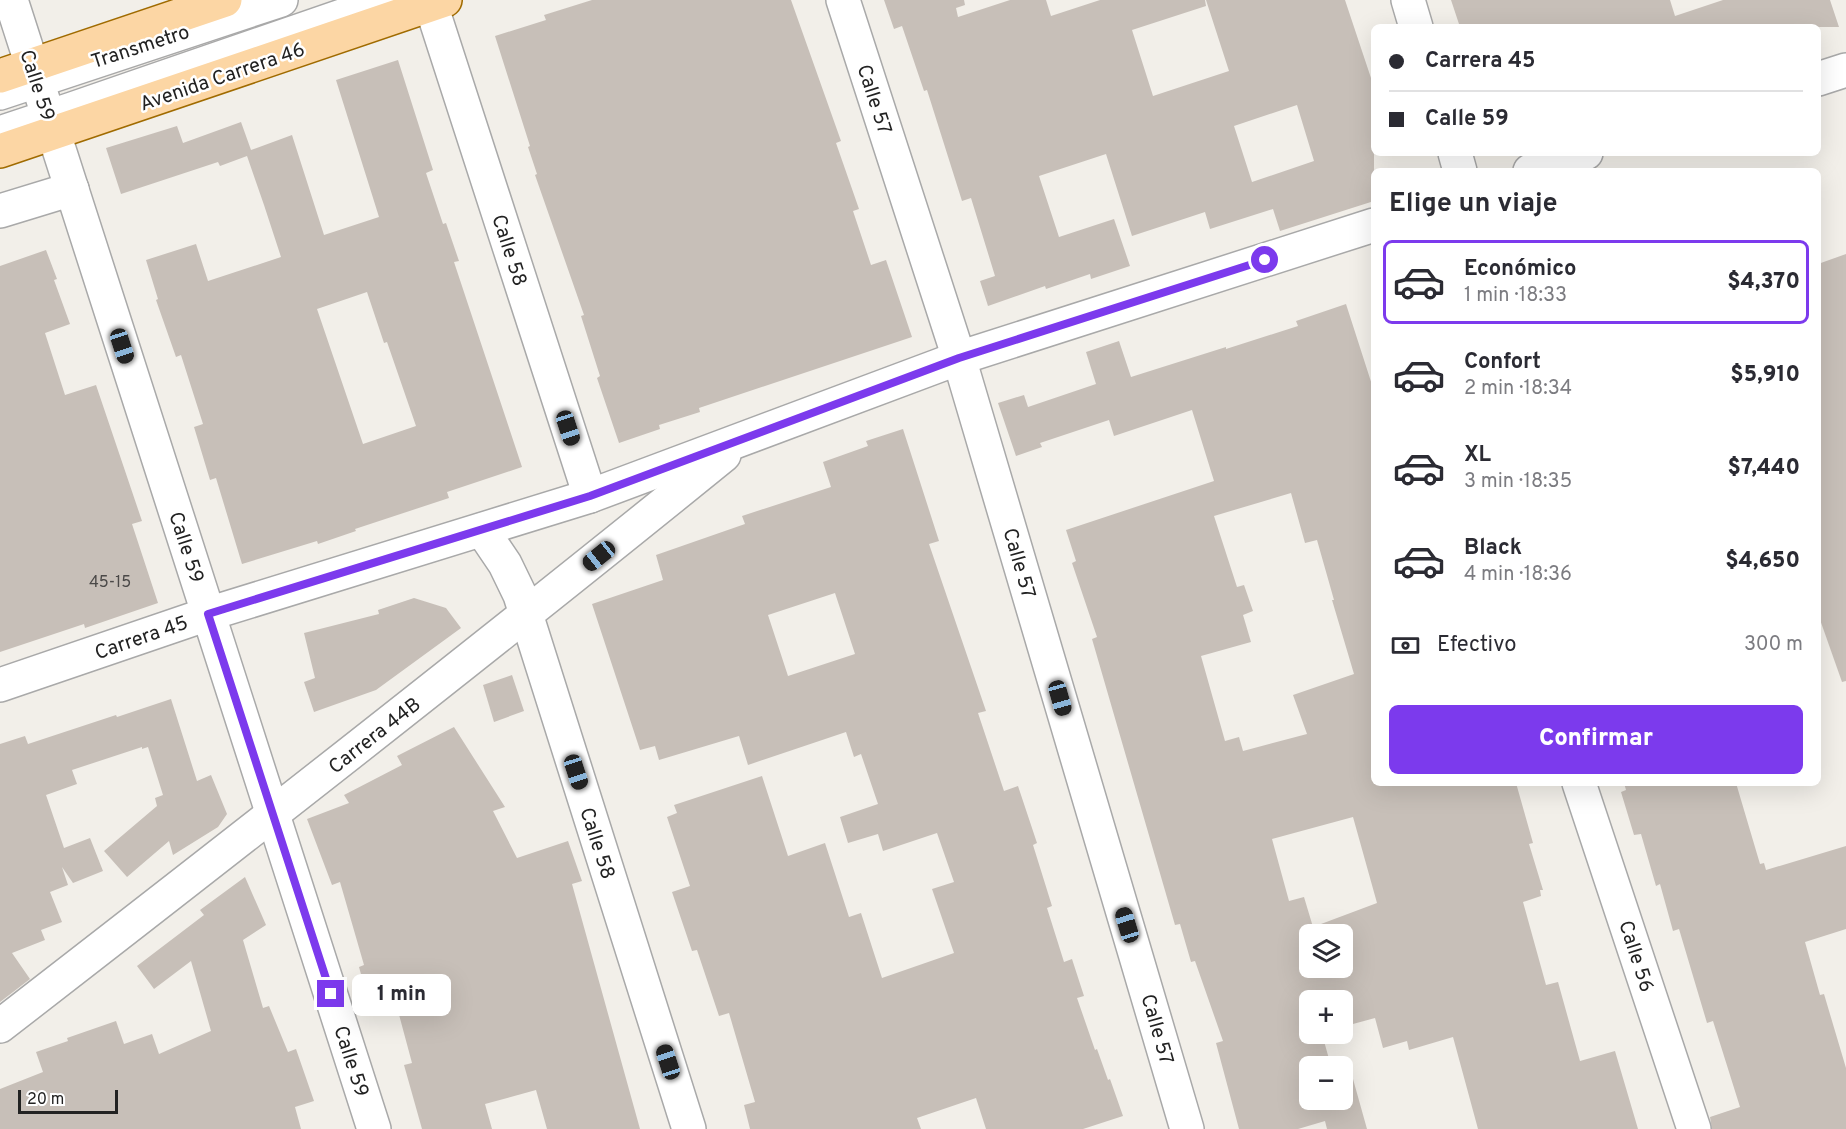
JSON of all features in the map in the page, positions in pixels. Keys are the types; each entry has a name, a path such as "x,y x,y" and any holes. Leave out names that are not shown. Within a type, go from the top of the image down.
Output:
{"main road":[{"path":"0,76 34,73 225,0"},
{"name":"Avenida Carrera 46","path":"0,151 51,125 438,2"}],"street":[{"name":"Calle 59","path":"11,0 374,1129"},
{"name":"Transmetro","path":"0,93 34,73 281,0"},
{"name":"Transmetro","path":"0,133 51,125 388,0"},
{"name":"Calle 57","path":"843,0 959,358 1187,1129"},
{"path":"1408,0 1415,24"},
{"name":"Calle 58","path":"438,2 590,496"},
{"path":"1821,78 1846,70"},
{"path":"1539,168 1577,156"},
{"path":"0,211 72,189"},
{"name":"Carrera 45","path":"0,685 208,614 590,496 959,358 1371,226"},
{"name":"Carrera 44B","path":"0,1026 273,815 744,439"},
{"name":"Calle 58","path":"482,530 505,564 520,595 689,1129"},
{"name":"Calle 56","path":"1580,786 1695,1129"}],"building":[{"path":"592,0 791,0 841,141 836,143 859,209 853,211 871,265 886,260 912,337 699,408 700,412 659,425 660,429 619,443 597,378 600,376 581,316 584,315 535,175 537,174 528,147 530,146 495,36 546,20 544,15"},
{"path":"884,0 964,0 965,5 956,8 958,17 1010,0 1046,0 1051,16 1100,0 1205,0 1206,6 1132,30 1153,96 1229,71 1206,0 1345,0 1371,78 1371,156 1374,156 1374,168 1371,168 1371,202 1280,231 1273,209 1210,229 1205,212 1132,236 1106,154 1039,176 1059,237 1114,219 1130,266 1091,279 1090,274 1046,289 1045,286 988,306 980,281 995,276 971,198 962,201 927,90 924,91 902,26 894,29","holes":["1297,105 1314,161 1252,182 1234,126"]},
{"path":"1451,0 1670,0 1675,16 1723,0 1830,0 1839,27 1821,27 1821,24 1459,24"},
{"path":"398,60 433,170 426,173 443,224 446,223 459,261 454,262 522,467 447,492 449,498 355,529 356,531 318,544 317,541 242,564 216,478 210,480 194,427 203,424 181,355 176,357 156,300 158,299 146,260 196,244 208,281 281,257 264,205 247,156 220,166 218,162 121,194 106,148 177,126 183,143 241,122 251,150 292,135 324,235 379,217 336,80","holes":["367,292 384,343 387,342 416,426 363,444 317,309"]},
{"path":"46,250 70,324 45,333 65,395 96,385 142,521 132,524 158,603 85,628 84,624 0,652 0,266"},
{"path":"1846,254 1846,681 1842,682 1821,622 1821,263"},
{"path":"1346,304 1371,382 1371,786 1517,786 1533,843 1529,844 1543,890 1540,890 1541,896 1523,902 1546,985 1558,982 1580,1061 1615,1051 1638,1129 1478,1129 1453,1037 1409,1050 1407,1041 1383,1048 1375,1018 1353,1024 1353,990 1299,990 1299,1044 1325,1044 1328,1056 1299,1056 1299,1110 1353,1110 1353,1079 1367,1129 1327,1129 1325,1121 1298,1129 1239,1129 1216,1043 1223,1041 1195,961 1191,962 1180,924 1175,925 1092,639 1097,637 1072,563 1076,561 1066,530 1214,481 1192,410 1114,436 1109,420 1040,443 1042,447 1016,456 998,403 1024,395 1028,407 1096,384 1086,352 1119,341 1131,377 1226,347 1226,349 1298,326 1296,321","holes":["1291,493 1305,543 1317,540 1354,674 1293,695 1307,734 1243,751 1239,737 1225,741 1201,656 1251,642 1243,615 1253,611 1244,585 1237,587 1214,516","1353,817 1377,903 1321,924 1353,924 1353,978 1299,978 1299,924 1312,924 1304,897 1289,901 1272,839"]},
{"path":"903,429 939,541 929,544 986,711 978,713 1004,791 1018,786 1037,843 1033,845 1052,906 1047,908 1064,962 1072,959 1084,996 1077,998 1095,1050 1097,1049 1108,1080 1110,1079 1123,1116 1083,1129 986,1129 976,1098 917,1118 921,1129 750,1129 744,1105 755,1102 729,1013 719,1016 697,950 692,951 672,892 690,886 667,817 677,813 674,805 762,776 788,856 825,843 849,917 861,913 882,978 954,953 932,889 954,882 937,833 883,851 878,834 848,843 840,817 878,804 861,754 854,757 846,732 748,765 739,736 659,760 655,746 640,750 592,604 663,580 656,555 745,524 742,516 831,487 823,462 868,446 866,441","holes":["835,593 855,654 788,676 768,615"]},
{"path":"414,598 446,608 461,628 376,690 314,712 304,682 315,678 304,633 379,614 378,610"},
{"path":"512,675 524,711 494,722 483,685"},
{"path":"171,699 197,781 211,775 227,814 218,827 173,855 169,841 127,877 104,851 157,806 155,798 163,795 148,747 72,770 77,784 46,795 64,848 90,838 103,871 73,883 62,867 68,885 50,892 62,922 41,930 45,940 12,953 30,979 0,1002 0,744 25,736 28,744"},
{"path":"454,727 505,807 493,811 517,858 568,841 582,881 572,884 640,1129 547,1129 536,1090 485,1104 492,1129 422,1129 404,1065 412,1063 394,996 369,1003 359,967 364,965 340,882 332,885 307,819 349,803 344,795 402,765 397,756"},
{"path":"1625,786 1737,786 1760,864 1764,863 1766,870 1846,846 1846,929 1805,942 1820,995 1824,994 1846,1068 1846,1129 1712,1129 1710,1117 1740,1107 1713,1021 1707,1023 1679,929 1673,931 1660,884 1656,886 1641,834 1634,835 1621,792 1626,790"},
{"path":"245,877 266,925 243,940 263,1008 269,1006 288,1052 296,1049 314,1101 295,1107 301,1129 0,1129 0,1089 43,1072 36,1052 68,1041 67,1038 116,1021 124,1044 152,1034 159,1054 211,1031 191,961 154,989 137,966 204,915 200,910"}],"route":[{"path":"331,994 208,614 590,496 959,358 1265,260"}]}
